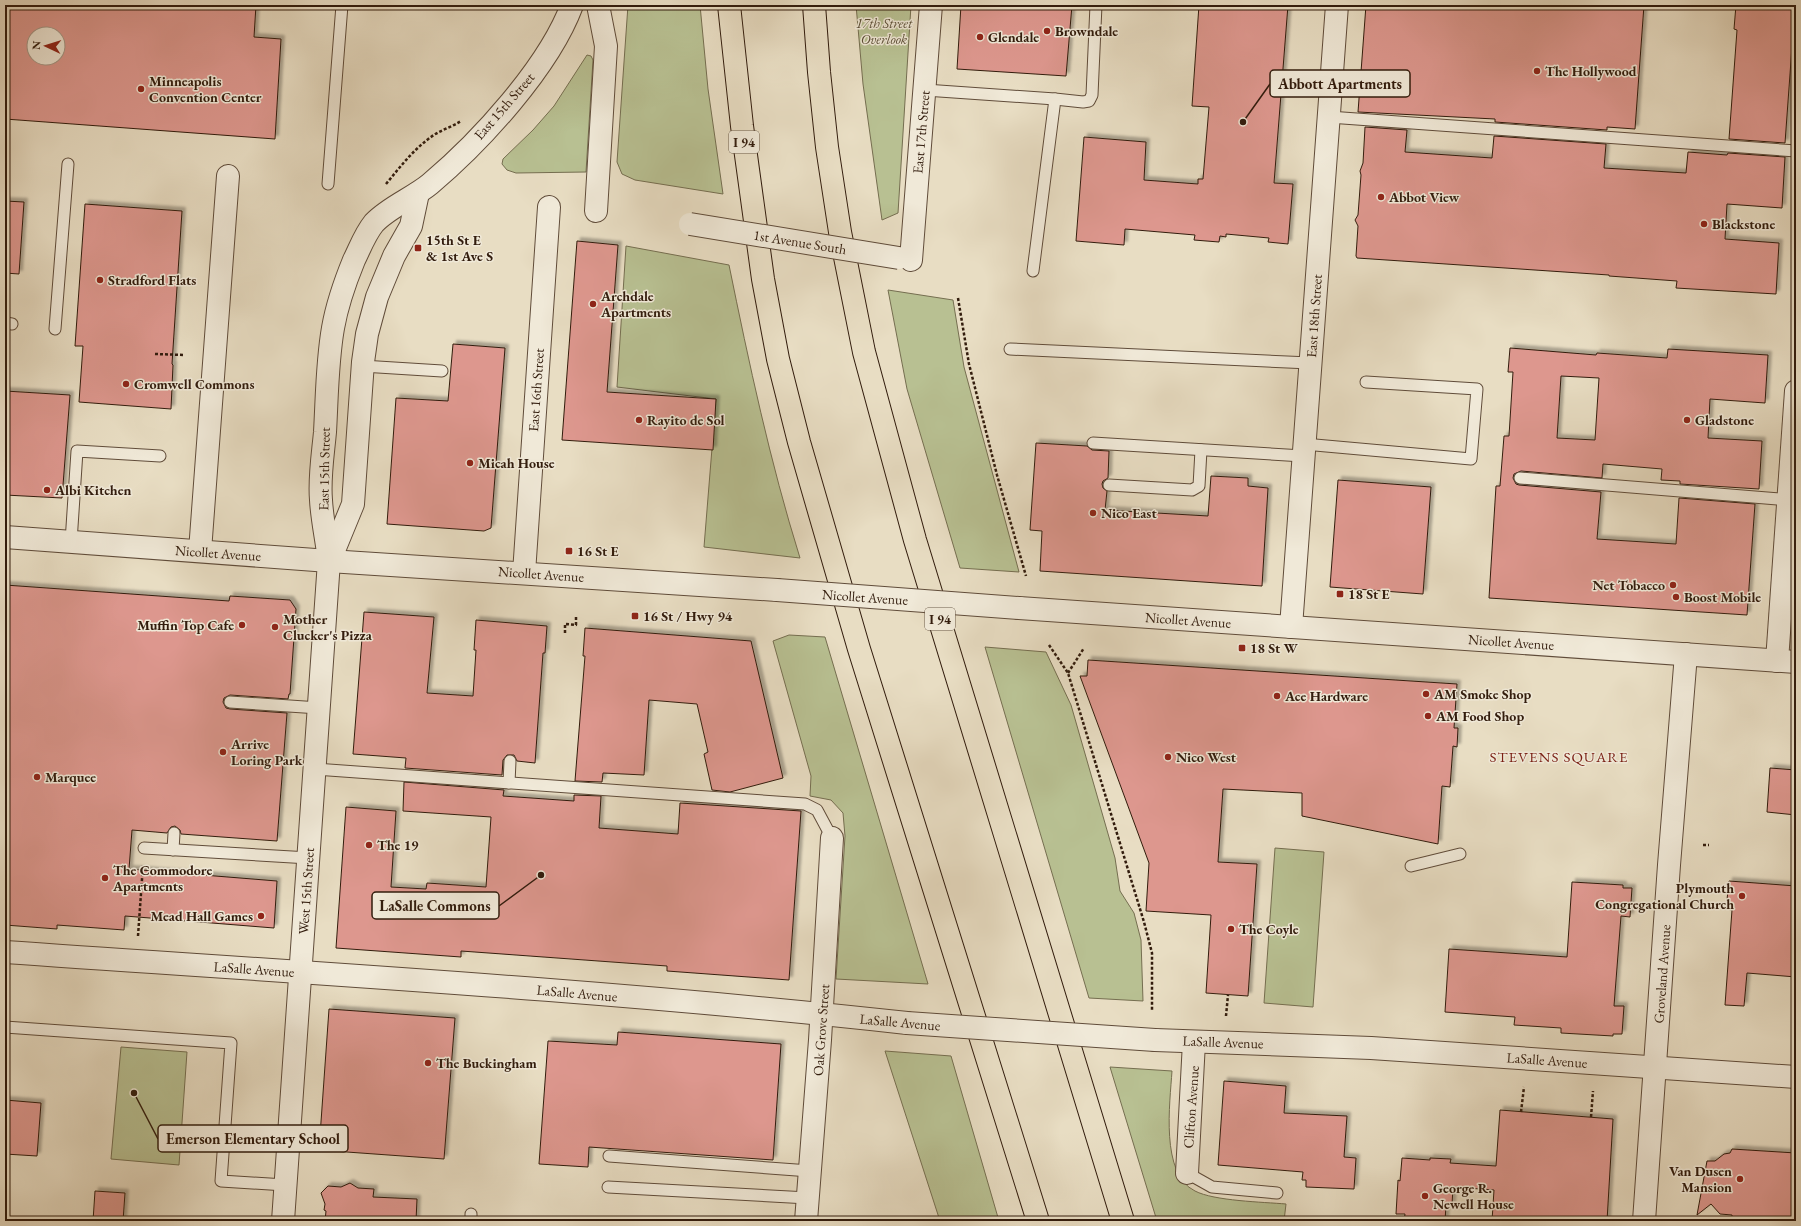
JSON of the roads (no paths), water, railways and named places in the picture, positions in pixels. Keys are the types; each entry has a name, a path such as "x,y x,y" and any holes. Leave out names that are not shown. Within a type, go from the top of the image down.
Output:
{"highway":[{"name":"I 94","path":"729,5 742,126 763,279 778,360 799,442 859,649 1038,1221"},
{"name":"I 94","path":"814,5 826,148 840,232 869,374 915,540 1124,1221"}],"street":[{"name":"East 15th Street","path":"329,561 320,500 329,362 333,329 340,300 361,246 374,223 388,212 418,193 449,167 520,90 544,57 565,22 572,5"},
{"path":"596,211 606,46 598,5"},
{"name":"East 17th Street","path":"905,259 925,90 931,5"},
{"name":"East 18th Street","path":"1291,627 1337,5"},
{"path":"200,551 228,176"},
{"name":"East 15th Street","path":"329,561 353,504 362,366 367,334 377,297 394,256 411,226 418,193"},
{"name":"East 16th Street","path":"524,573 549,207"},
{"name":"1st Avenue South","path":"690,224 905,259"},
{"path":"1786,661 1796,390"},
{"name":"Nicollet Avenue","path":"5,537 329,561 777,590 1786,661"},
{"name":"West 15th Street","path":"283,1221 329,561"},
{"name":"Groveland Avenue","path":"1644,1221 1669,865 1686,654"},
{"name":"Oak Grove Street","path":"806,1221 832,838"},
{"name":"LaSalle Avenue","path":"5,952 504,986 907,1023 1155,1040 1371,1048 1796,1077"},
{"name":"Clifton Avenue","path":"1187,1173 1194,1042"}],"lane":[{"path":"328,184 342,5"},
{"path":"925,90 1083,102 1089,101 1092,95 1096,5"},
{"path":"1033,271 1055,99"},
{"path":"1329,117 1796,151"},
{"path":"55,329 68,164"},
{"path":"1010,349 1310,363"},
{"path":"362,366 442,371"},
{"path":"1093,443 1201,450 1304,450 1471,459 1476,389 1366,382"},
{"path":"1109,485 1192,490 1199,486 1201,450"},
{"path":"71,542 77,451 160,456"},
{"path":"1520,478 1792,500"},
{"path":"230,702 319,708"},
{"path":"508,783 510,761"},
{"path":"315,770 805,804 817,810 832,838"},
{"path":"173,850 174,833"},
{"path":"144,848 308,858"},
{"path":"1411,866 1460,854"},
{"path":"5,1027 232,1043 222,1181 285,1185"},
{"path":"609,1156 810,1171"},
{"path":"1187,1173 1212,1187 1277,1193"},
{"path":"608,1187 808,1198"}],"place":[{"name":"Browndale","path":"1047,31"},
{"name":"Glendale","path":"980,37"},
{"name":"The Hollywood","path":"1537,71"},
{"name":"Minneapolis Convention Center","path":"141,89"},
{"name":"Abbott Apartments","path":"1243,122"},
{"name":"Abbot View","path":"1381,197"},
{"name":"Blackstone","path":"1704,224"},
{"name":"15th St E & 1st Ave S","path":"418,248"},
{"name":"Stradford Flats","path":"100,280"},
{"name":"Archdale Apartments","path":"593,304"},
{"name":"Cromwell Commons","path":"126,384"},
{"name":"Rayito de Sol","path":"639,420"},
{"name":"Gladstone","path":"1687,420"},
{"name":"Micah House","path":"470,463"},
{"name":"Albi Kitchen","path":"47,490"},
{"name":"Nico East","path":"1093,513"},
{"name":"16 St E","path":"569,551"},
{"name":"Net Tobacco","path":"1673,585"},
{"name":"18 St E","path":"1340,594"},
{"name":"Boost Mobile","path":"1676,597"},
{"name":"16 St / Hwy 94","path":"635,616"},
{"name":"Muffin Top Cafe","path":"242,625"},
{"name":"Mother Clucker's Pizza","path":"275,627"},
{"name":"18 St W","path":"1242,648"},
{"name":"AM Smoke Shop","path":"1426,694"},
{"name":"Ace Hardware","path":"1277,696"},
{"name":"AM Food Shop","path":"1428,716"},
{"name":"Arrive Loring Park","path":"223,752"},
{"name":"Nico West","path":"1168,757"},
{"name":"Marquee","path":"37,777"},
{"name":"The 19","path":"369,845"},
{"name":"LaSalle Commons","path":"541,875"},
{"name":"The Commodore Apartments","path":"105,878"},
{"name":"Plymouth Congregational Church","path":"1742,896"},
{"name":"Mead Hall Games","path":"261,916"},
{"name":"The Coyle","path":"1231,929"},
{"name":"The Buckingham","path":"428,1063"},
{"name":"Emerson Elementary School","path":"134,1093"},
{"name":"Van Dusen Mansion","path":"1740,1179"},
{"name":"George R. Newell House","path":"1425,1196"}],"district":[{"name":"STEVENS SQUARE","path":"1559,757"}],"park label":[{"name":"17th Street Overlook","path":"884,32"}]}
